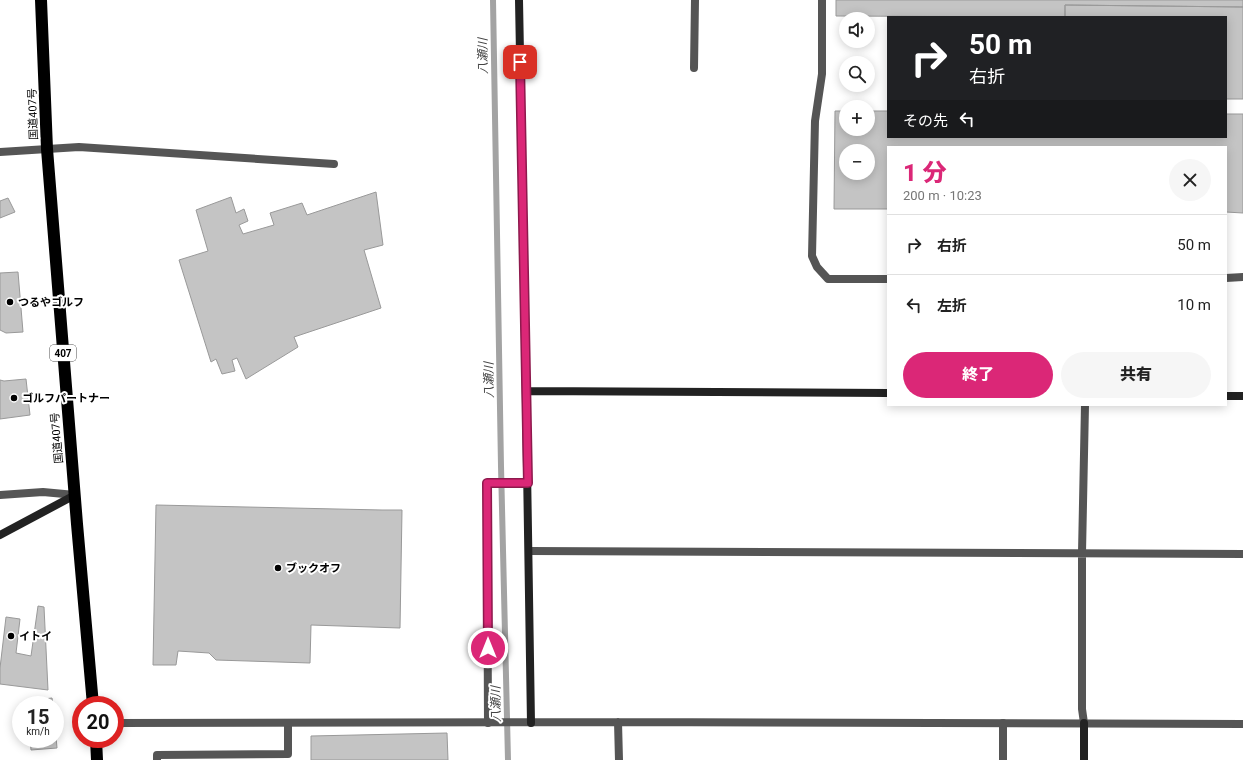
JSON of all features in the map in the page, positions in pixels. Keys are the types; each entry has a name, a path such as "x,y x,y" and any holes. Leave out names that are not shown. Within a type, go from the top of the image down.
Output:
{"highway":[{"name":"国道407号","path":"41,0 47,149 92,696"},
{"path":"97,748 98,760"}],"street":[{"path":"519,0 530,550 531,723"},
{"path":"694,68 695,0"},
{"path":"822,0 822,74 815,121 812,256 817,267 828,279 887,278"},
{"path":"0,152 79,147 334,164"},
{"path":"1227,278 1243,278"},
{"path":"526,391 887,393"},
{"path":"1227,396 1243,396"},
{"path":"1084,406 1082,709 1084,723 1084,760"},
{"path":"488,723 487,483 528,483"},
{"path":"0,495 43,492 75,495"},
{"path":"0,535 75,495"},
{"path":"530,550 1243,554"},
{"path":"618,722 618,760"},
{"path":"124,724 618,722 1243,724"},
{"path":"1003,723 1003,760"},
{"path":"157,760 157,755 288,757 288,724"}],"building":[{"path":"836,0 1243,0 1243,7 1065,5 1065,16 875,16 875,12 839,12 839,16 836,16"},
{"path":"1065,5 1243,7 1243,99 1227,99 1227,16 1065,16"},
{"path":"835,111 839,111 839,136 875,136 875,111 887,111 887,138 1227,138 1227,114 1243,114 1243,213 1227,212 1227,146 887,146 887,209 834,209"},
{"path":"376,192 383,245 364,250 381,308 294,337 298,347 246,379 237,358 232,360 235,371 222,374 216,359 211,362 179,260 208,251 196,210 231,197 236,213 244,209 248,221 239,225 243,234 274,225 270,213 302,203 307,215"},
{"path":"8,198 15,212 0,218 0,201"},
{"name":"つるやゴルフ","path":"18,272 23,332 6,333 0,330 0,273"},
{"name":"ゴルフパートナー","path":"26,379 30,415 0,419 0,380"},
{"name":"ブックオフ","path":"156,505 402,510 400,628 311,625 310,663 216,660 209,653 178,651 176,665 153,665"},
{"name":"イトイ","path":"38,606 44,607 48,690 0,684 0,668 6,617 20,619 16,653 31,656"},
{"path":"447,733 448,760 311,760 311,736"},
{"path":"31,748 57,748 31,750"}],"waterway":[{"name":"八瀬川","path":"493,0 508,760"}],"place":[{"name":"つるやゴルフ","path":"10,302"},
{"name":"ゴルフパートナー","path":"14,398"},
{"name":"ブックオフ","path":"278,568"},
{"name":"イトイ","path":"11,636"}],"route":[{"path":"488,648 487,483 528,483 520,62"}]}
